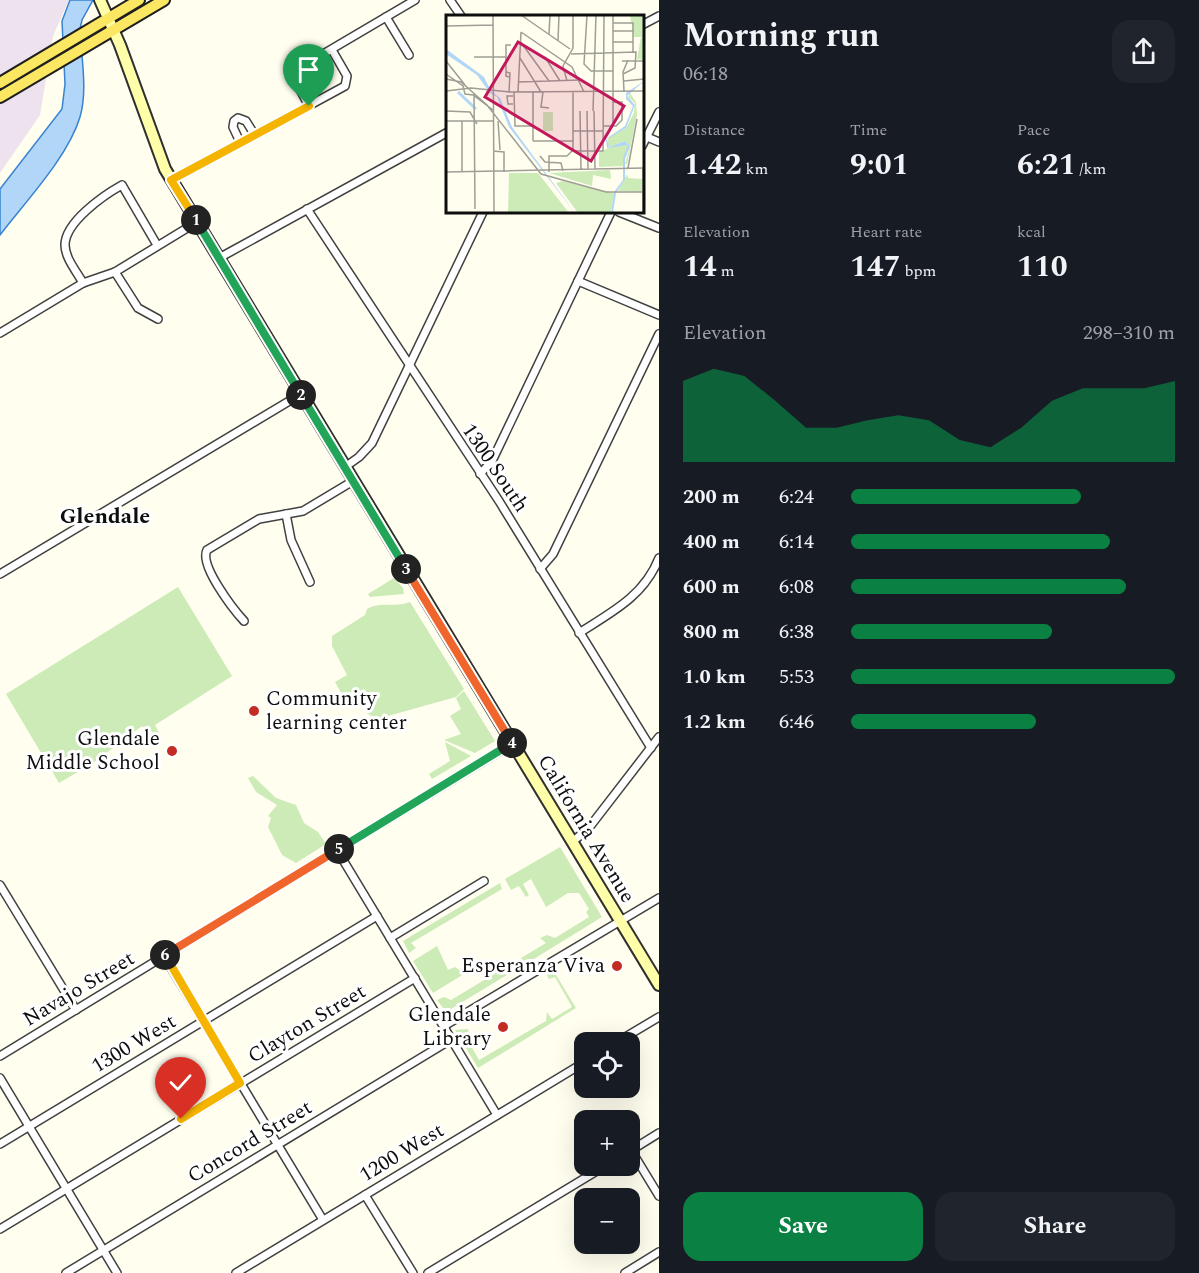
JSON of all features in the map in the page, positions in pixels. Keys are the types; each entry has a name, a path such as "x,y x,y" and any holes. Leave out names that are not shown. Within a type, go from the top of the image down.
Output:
{"main road":[{"name":"California Avenue","path":"100,0 114,30 157,151 171,180 659,985"},
{"path":"0,83 139,0"},
{"path":"0,97 164,0"}],"street":[{"path":"309,106 291,73 416,0"},
{"path":"450,0 460,15"},
{"path":"644,24 659,16"},
{"path":"386,18 409,55"},
{"path":"171,180 343,87 348,81 346,72 332,50"},
{"path":"644,142 659,112"},
{"path":"240,142 233,127 234,121 238,118 246,121 254,135"},
{"path":"219,258 446,133"},
{"path":"647,137 659,142"},
{"path":"83,283 66,253 65,240 96,200 122,186 157,245"},
{"name":"1300 South","path":"307,209 480,474 651,748"},
{"path":"345,467 371,445 483,213"},
{"path":"480,474 492,461 611,213"},
{"path":"622,213 659,228"},
{"path":"0,333 83,283 115,272 197,222"},
{"path":"115,272 138,308 158,319"},
{"path":"578,281 659,315"},
{"path":"540,569 553,554 659,334"},
{"path":"1,572 301,394"},
{"path":"244,621 228,600 207,564 205,555 212,547 259,519 310,507 353,481"},
{"path":"286,514 291,540 310,582"},
{"path":"579,633 635,595 650,578 659,558"},
{"path":"572,842 588,829 659,737"},
{"name":"Navajo Street","path":"0,1056 512,744"},
{"path":"337,850 497,1115"},
{"path":"390,938 484,881"},
{"path":"0,885 76,1010"},
{"path":"444,1026 659,897"},
{"name":"1300 West","path":"0,1144 377,916"},
{"path":"164,956 323,1220"},
{"name":"Clayton Street","path":"0,1228 415,978"},
{"path":"634,1032 659,1017"},
{"name":"Concord Street","path":"66,1273 452,1039"},
{"name":"1200 West","path":"236,1273 574,1069"},
{"path":"0,1078 117,1273"},
{"path":"640,1145 659,1133"},
{"path":"640,1165 659,1196"},
{"path":"428,1273 588,1176"},
{"path":"365,1195 413,1273"},
{"path":"629,1272 659,1252"}],"shaded area":[{"path":"0,0 69,0 53,36 40,115 0,173"}],"green space":[{"path":"394,578 403,588 404,594 370,597 368,594"},
{"path":"178,587 232,676 155,725 162,739 160,745 150,728 145,731 142,726 93,763 59,783 6,694"},
{"path":"410,602 464,689 456,697 377,719 368,714 355,691 343,696 335,682 347,675 332,646 332,636 365,615 367,609"},
{"path":"464,691 495,741 475,753 444,740 461,734 450,716 461,709 456,698"},
{"path":"445,742 471,756 432,779 429,774 450,761"},
{"path":"253,776 276,798 296,805 304,823 318,832 326,844 296,863 282,855 268,827 271,818 268,816 277,805 256,792 248,778"},
{"path":"560,847 602,917 524,965 521,958 546,943 540,938 547,935 555,938 589,917 586,912 589,909 579,893 568,893 546,907 531,879 523,884 529,895 526,897 519,886 511,890 505,879"},
{"path":"500,883 502,889 411,943 416,948 409,953 403,941"},
{"path":"437,946 448,970 455,967 464,974 433,993 413,961"},
{"path":"514,962 518,968 446,1012 437,1000 444,997 451,1000"},
{"path":"553,970 576,1008 478,1068 455,1030 468,1029 470,1039 468,1041 479,1060 546,1021 547,1012 552,1019 572,1007 555,977 549,979 546,974"}],"water":[{"path":"70,0 93,0 82,20 80,29 84,96 80,117 66,148 56,163 0,235 0,189 62,109 65,84 62,21"}],"place":[{"name":"Community learning center","path":"254,711"},
{"name":"Glendale Middle School","path":"172,751"},
{"name":"Esperanza Viva","path":"617,966"},
{"name":"Glendale Library","path":"503,1027"}],"district":[{"name":"Glendale","path":"105,516"}],"route":[{"path":"181,1119 240,1083 164,956 512,744 171,180 309,106"}]}
